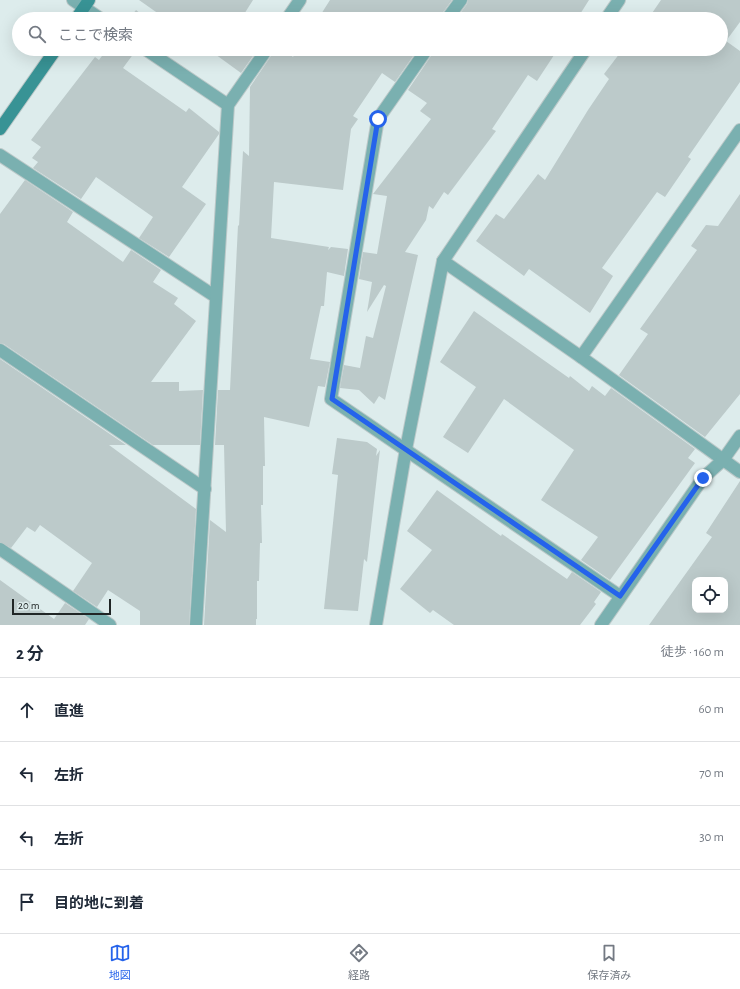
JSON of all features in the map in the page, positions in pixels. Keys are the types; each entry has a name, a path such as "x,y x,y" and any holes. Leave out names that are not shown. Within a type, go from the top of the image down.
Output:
{"street":[{"path":"73,0 87,4 94,12"},
{"path":"292,12 300,0"},
{"path":"452,12 460,0"},
{"path":"611,12 619,0"},
{"path":"0,129 51,56"},
{"path":"155,56 228,105"},
{"path":"196,625 228,105 262,56"},
{"path":"422,56 378,119 332,399 620,596"},
{"path":"376,625 406,449 443,261 581,56"},
{"path":"581,357 740,130"},
{"path":"0,155 216,297"},
{"path":"443,261 581,357 740,472"},
{"path":"0,350 205,489"},
{"path":"601,625 703,478 723,460 740,436"},
{"path":"0,549 110,625"}],"building":[{"path":"139,0 253,0 245,12 156,12"},
{"path":"330,0 452,0 443,12 322,12"},
{"path":"468,0 589,0 581,12 461,12"},
{"path":"661,0 740,0 740,22 728,38 728,12 653,12"},
{"path":"728,42 740,51 740,82 688,157 691,159 665,197 657,192 602,268 613,276 590,313 529,269 524,276 476,241 496,214 504,219 538,174 545,180 609,79 604,74 618,56 728,56"},
{"path":"102,56 132,56 123,68 186,112 189,108 219,132 182,187 206,204 169,257 139,238 153,217 96,177 81,199 33,168 38,162 32,158 41,147 31,140 95,57 99,60"},
{"path":"218,56 253,56 241,73"},
{"path":"271,56 413,56 395,82 382,73 353,116 358,119 351,129 343,190 274,182 271,238 329,247 328,250 331,247 348,249 344,276 327,272 324,306 321,306 310,359 330,362 325,387 318,386 309,427 264,417 265,466 263,466 263,505 261,505 262,543 260,543 259,581 257,581 256,625 204,625 210,520 226,532 224,445 215,445 218,390 230,390 243,151 249,156 250,87"},
{"path":"431,56 553,56 537,81 528,75 492,129 496,131 448,195 444,192 433,209 429,206 426,220 405,252 418,255 385,400 379,396 374,404 359,390 340,388 344,365 360,368 366,336 373,338 386,286 384,285 367,312 372,282 359,279 363,252 377,254 387,196 373,194 431,119 420,111 427,103 408,90"},
{"path":"25,180 73,212 67,222 123,262 131,250 161,270 153,282 178,298 174,304 196,321 151,382 179,382 179,391 203,390 200,445 153,445 4,344 0,343 0,214"},
{"path":"740,194 740,394 705,437 619,375 648,334 640,329 697,250 691,246 706,225 718,226"},
{"path":"474,311 569,378 570,376 589,391 592,386 605,396 611,388 695,449 688,458 695,463 610,580 581,560 598,537 541,500 574,450 504,399 468,453 443,437 476,387 440,362"},
{"path":"0,359 126,445 109,445 196,509 189,625 140,625 140,611 108,590 97,607 73,591 92,563 40,525 35,532 27,527 11,548 0,542"},
{"path":"337,438 367,442 377,449 376,456 380,450 367,562 364,559 358,611 324,609 338,475 332,474"},
{"path":"740,481 740,625 649,625 712,537 706,533"},
{"path":"437,490 501,536 502,534 567,579 572,572 601,592 594,602 596,604 580,625 454,625 433,610 430,613 400,589 432,550 407,531"},
{"path":"0,580 54,619 65,603 89,619 85,625 0,625"}],"route":[{"path":"378,119 332,399 620,596 703,478"}]}
